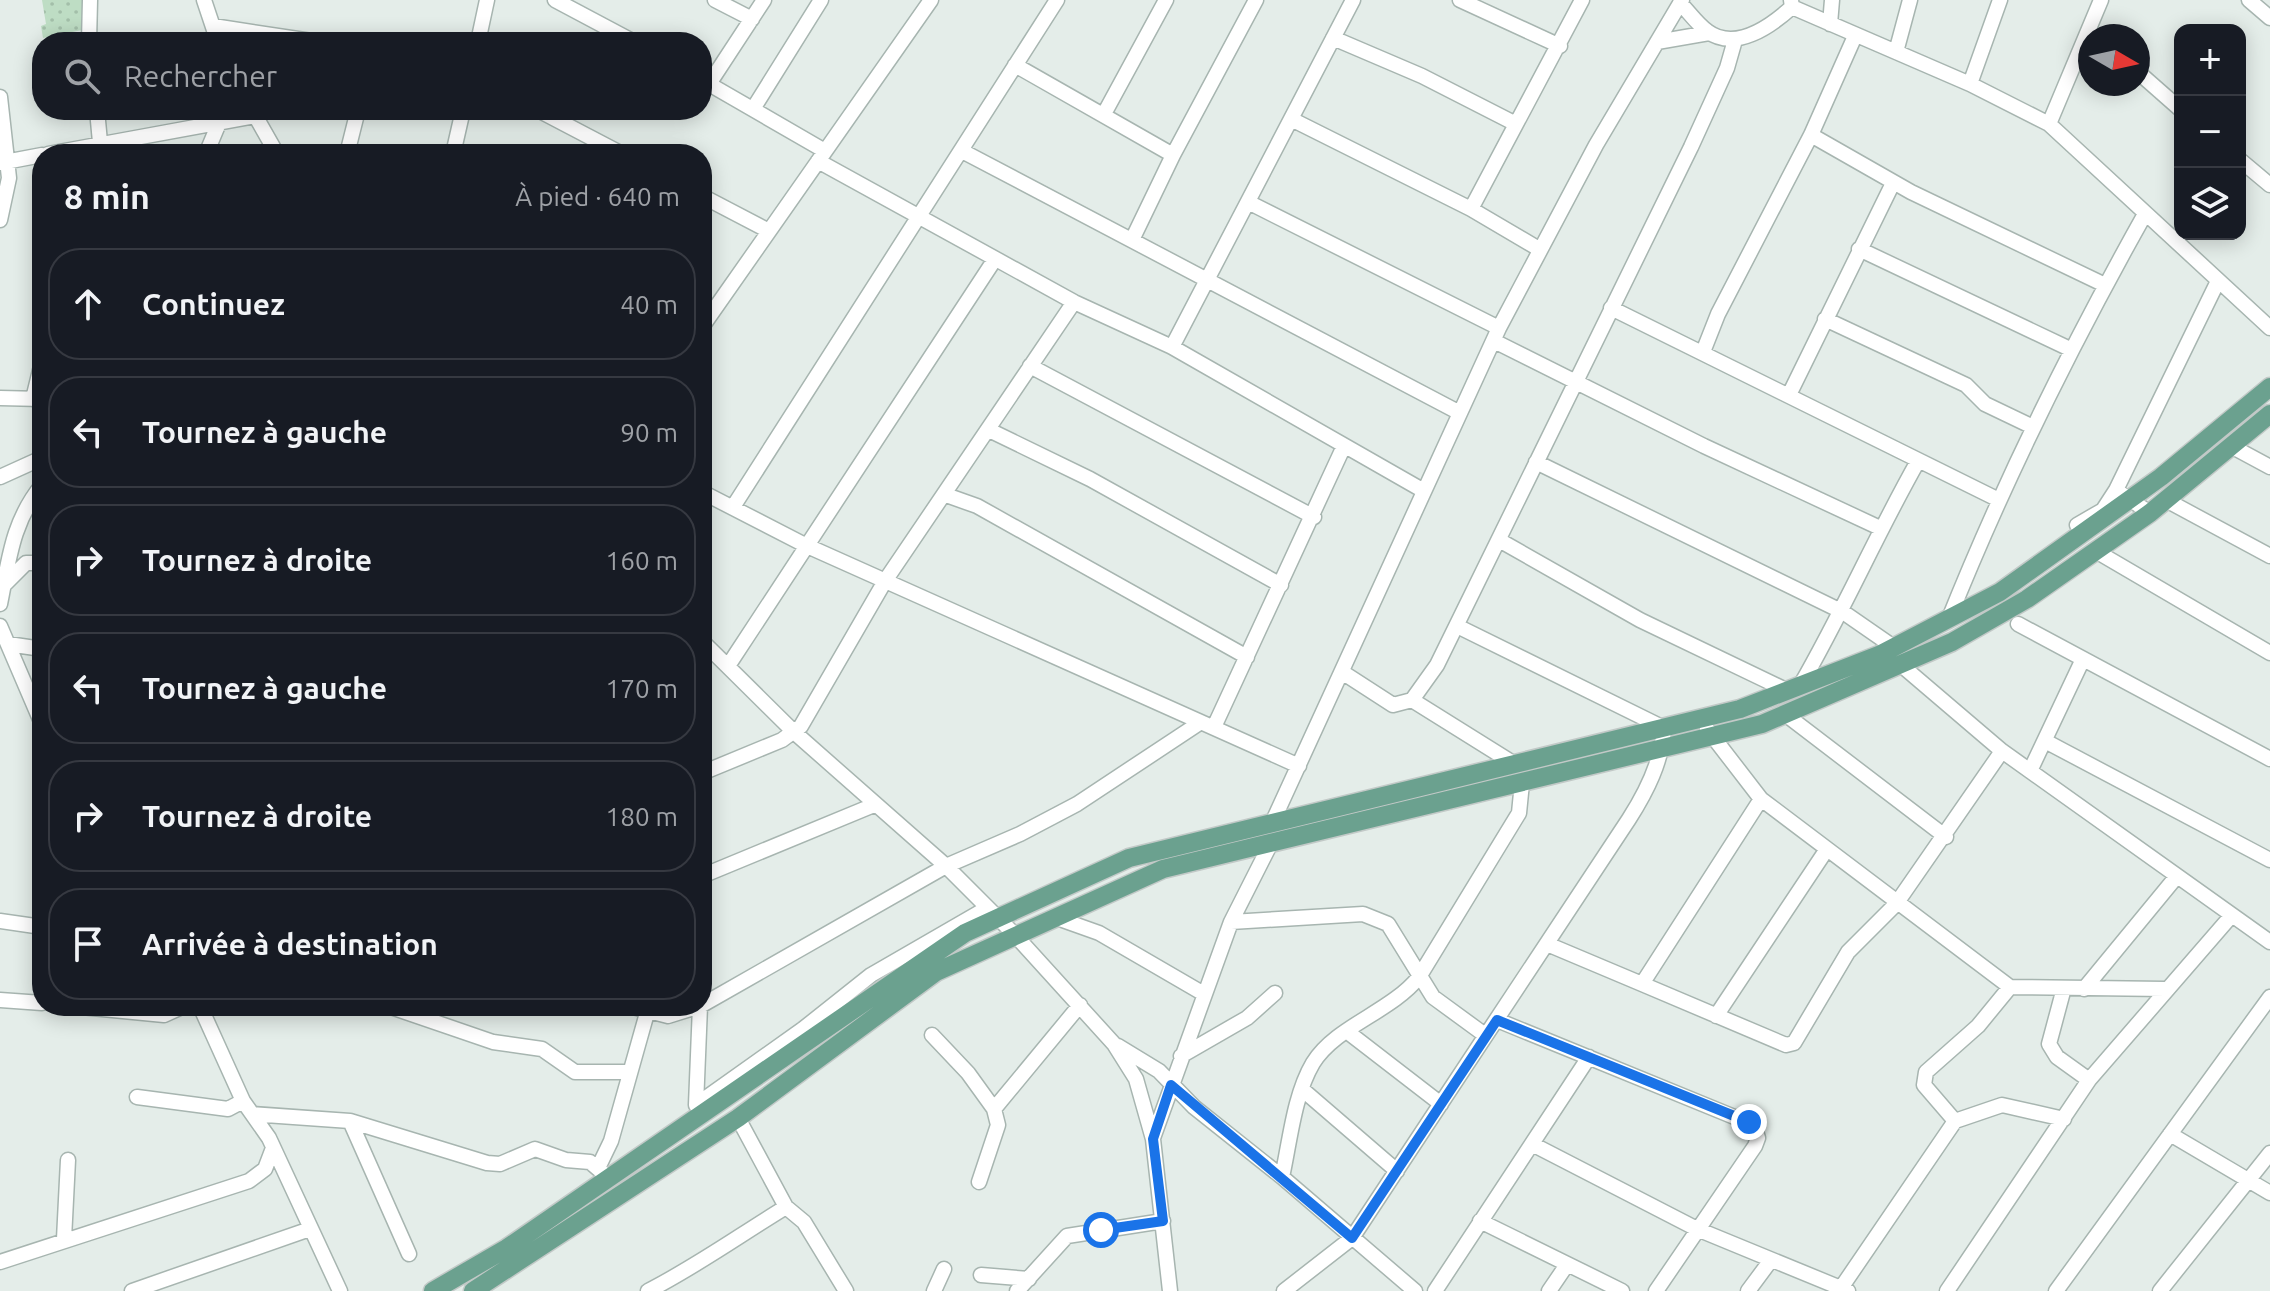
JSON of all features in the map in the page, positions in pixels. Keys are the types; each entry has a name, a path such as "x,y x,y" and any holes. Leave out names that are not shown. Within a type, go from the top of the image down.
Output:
{"main road":[{"path":"433,1291 507,1248 604,1174 992,913 1129,858 1273,821 1663,748 1762,724 1897,656 1948,621 2000,592 2123,495 2270,387"},
{"path":"473,1291 738,1118 936,972 1163,869 1271,843 1519,774 1897,656 1952,642 2027,599 2150,513 2270,414"}],"street":[{"path":"89,32 90,0"},
{"path":"204,0 214,32"},
{"path":"480,32 487,0"},
{"path":"555,0 616,32"},
{"path":"586,15 593,0"},
{"path":"715,0 752,19"},
{"path":"712,73 764,0"},
{"path":"753,109 821,0"},
{"path":"712,301 769,231 931,0"},
{"path":"733,507 1057,0"},
{"path":"1104,114 1166,0"},
{"path":"1132,240 1173,155 1256,0"},
{"path":"1172,347 1353,0"},
{"path":"1460,0 1560,46"},
{"path":"1471,209 1582,0"},
{"path":"1830,24 1832,0"},
{"path":"1896,52 1910,0"},
{"path":"1970,84 2000,0"},
{"path":"2096,24 2101,0"},
{"path":"2249,0 2268,10"},
{"path":"1273,821 1496,335 1539,249 1681,2 1709,33"},
{"path":"1657,42 1709,33 1735,40 1773,24 1792,3 1855,36 1970,84 2049,124 2270,328"},
{"path":"213,26 252,32"},
{"path":"1703,352 1718,314 1811,135 1855,36"},
{"path":"1333,38 1422,76 1516,124"},
{"path":"1342,672 1393,705 1412,700 1437,665 1691,147 1727,68 1735,40"},
{"path":"1015,65 1173,155"},
{"path":"2049,124 2078,65"},
{"path":"2150,83 2174,104"},
{"path":"712,86 918,215 995,259 1074,302 1172,347 1424,491"},
{"path":"0,97 8,192 0,220"},
{"path":"1291,119 1471,209 1539,249"},
{"path":"98,120 101,144"},
{"path":"124,144 229,120"},
{"path":"257,120 271,144"},
{"path":"350,144 356,120"},
{"path":"455,144 461,120"},
{"path":"557,120 603,144"},
{"path":"210,144 219,123"},
{"path":"1811,135 1893,183 2105,285"},
{"path":"962,151 1460,413"},
{"path":"4,162 32,157"},
{"path":"2246,164 2267,177"},
{"path":"1789,395 1893,183"},
{"path":"712,201 769,231"},
{"path":"1248,202 1575,380 1704,446 1880,528"},
{"path":"1948,621 1997,499 2105,285 2145,214"},
{"path":"1859,249 2072,350"},
{"path":"728,666 995,259"},
{"path":"2077,525 2123,495 2218,281"},
{"path":"712,769 794,732 885,581 1074,302"},
{"path":"1611,308 1997,499"},
{"path":"1825,319 1966,385 1985,404 2033,427"},
{"path":"1030,366 1314,517"},
{"path":"0,398 32,399"},
{"path":"989,430 1090,479 1281,585"},
{"path":"712,1000 946,866 1020,834 1077,804 1207,725 1247,657 1344,446"},
{"path":"2231,446 2270,467"},
{"path":"1499,540 1640,620 1794,688 1843,612 1880,528 1918,461"},
{"path":"1536,462 1843,612 1897,656 2002,751 2270,942"},
{"path":"0,477 32,463"},
{"path":"946,495 977,506 1247,657"},
{"path":"2123,495 2150,513"},
{"path":"712,497 805,545 1299,766"},
{"path":"2166,500 2270,556"},
{"path":"0,604 6,555 32,504"},
{"path":"2094,550 2270,653"},
{"path":"4,586 26,563 32,563"},
{"path":"2018,624 2270,759"},
{"path":"0,626 32,700"},
{"path":"1284,1291 1352,1238 1644,796 1663,748 1664,728 1457,626"},
{"path":"8,644 32,648"},
{"path":"712,653 874,805 946,866 1015,935 1114,1044 1136,1079 1153,1139 1170,1291"},
{"path":"2030,771 2083,659"},
{"path":"1282,1177 1303,1090 1313,1063 1349,1033 1401,997 1419,977 1519,813 1519,774 1412,700"},
{"path":"1785,714 1946,837"},
{"path":"1700,719 1761,799 1896,904 2010,987 2165,989"},
{"path":"2045,741 2270,860"},
{"path":"1547,944 1786,1045 1794,1043 1848,952 1896,904 1946,837 2002,751"},
{"path":"1642,984 1761,799"},
{"path":"712,872 874,805"},
{"path":"1153,1139 1231,922 1271,843"},
{"path":"1716,1016 1827,849"},
{"path":"2084,989 2177,876"},
{"path":"700,1016 696,1105 803,1029 871,975 992,913"},
{"path":"1231,922 1363,914 1378,918 1388,924 1433,997 1485,1035"},
{"path":"1947,1291 2089,1080 2232,915"},
{"path":"1054,917 1099,933 1204,994"},
{"path":"0,921 32,926"},
{"path":"1955,1121 1924,1085 1926,1072 1978,1026 2010,987"},
{"path":"2064,988 2049,1044 2057,1057 2089,1080"},
{"path":"1181,1056 1247,1018 1275,993"},
{"path":"2056,1291 2270,997"},
{"path":"0,1000 32,1002"},
{"path":"994,1109 1080,1005"},
{"path":"205,1016 248,1108 273,1148 340,1291"},
{"path":"419,1016 493,1042 542,1049 575,1072 628,1072"},
{"path":"137,1097 350,1121 487,1163 500,1164 535,1149 566,1160 590,1162 604,1174 628,1072 646,1016"},
{"path":"1497,1020 1754,1125 1758,1138 1755,1146 1656,1291"},
{"path":"1349,1033 1441,1104"},
{"path":"932,1035 958,1061 994,1109 998,1125 979,1182"},
{"path":"1114,1044 1150,1063 1194,1107 1282,1177 1415,1291"},
{"path":"1435,1291 1589,1057"},
{"path":"1303,1090 1397,1171"},
{"path":"1532,1144 1697,1229 1842,1290 1955,1121 2002,1105 2064,1119"},
{"path":"738,1118 786,1207 804,1222 834,1277 846,1291"},
{"path":"350,1121 409,1254"},
{"path":"2170,1134 2270,1193"},
{"path":"0,1262 249,1181 265,1169 273,1148"},
{"path":"2160,1291 2270,1153"},
{"path":"64,1239 68,1160"},
{"path":"648,1291 700,1264 786,1207"},
{"path":"1017,1291 1067,1236 1163,1221"},
{"path":"1480,1221 1622,1291"},
{"path":"132,1291 310,1229"},
{"path":"1748,1291 1771,1260"},
{"path":"1549,1291 1566,1266"},
{"path":"934,1291 944,1269"},
{"path":"981,1275 1029,1279"}],"green space":[{"path":"42,0 90,0 87,29 42,32 41,26 46,24"}],"route":[{"path":"1101,1230 1163,1221 1153,1139 1171,1085 1352,1238 1497,1020 1749,1122"}]}
